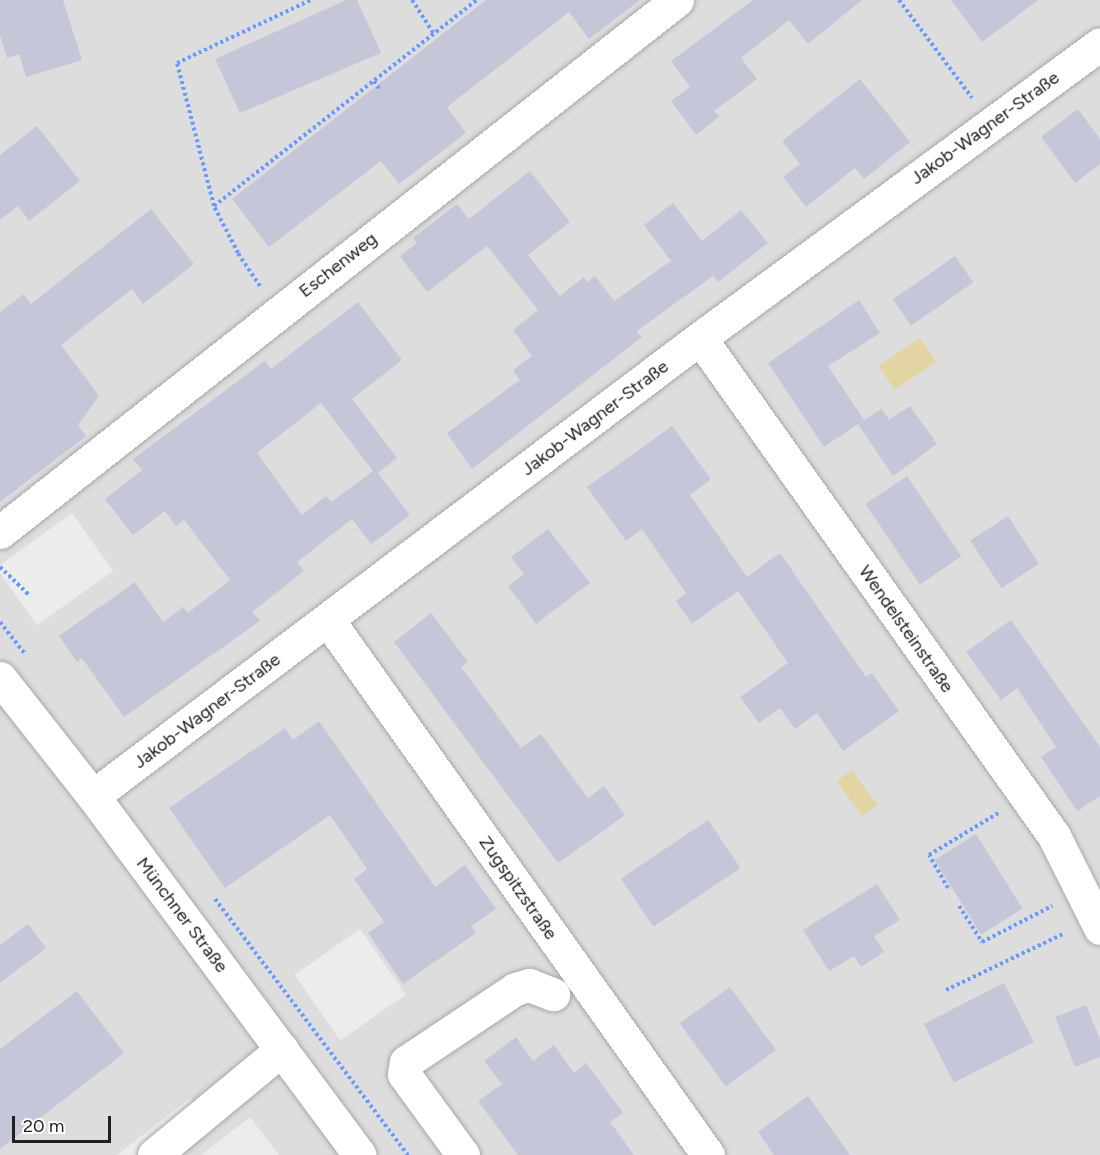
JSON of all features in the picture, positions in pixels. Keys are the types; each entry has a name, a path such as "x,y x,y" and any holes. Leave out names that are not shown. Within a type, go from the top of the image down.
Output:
{"street":[{"name":"Eschenweg","path":"0,532 677,0"},
{"name":"Jakob-Wagner-Straße","path":"93,796 700,338 1100,44"},
{"name":"Wendelsteinstraße","path":"700,338 1054,836 1093,912"},
{"name":"Zugspitzstraße","path":"328,620 708,1155"},
{"name":"Münchner Straße","path":"0,678 93,796 360,1155"},
{"path":"463,1155 404,1074 406,1062 515,989 529,985 553,994"},
{"path":"154,1155 282,1049"}],"path":[{"path":"280,310 237,253 214,206 177,63 311,0"},
{"path":"412,0 434,34"},
{"path":"214,206 477,0"},
{"path":"899,0 991,124"},
{"path":"374,81 380,90"},
{"path":"0,567 30,595"},
{"path":"948,888 929,855 1025,797"},
{"path":"959,906 982,942 1093,912"},
{"path":"946,990 1093,912"}],"shaded area":[{"path":"0,0 1100,0 1100,1155 0,1155"},
{"path":"920,338 936,362 895,390 879,366"},
{"path":"72,513 113,571 37,625 0,573 0,565"},
{"path":"852,770 877,805 862,816 837,781"},
{"path":"360,929 406,995 340,1040 294,975"},
{"path":"190,1098 197,1107 136,1155 117,1155"},
{"path":"250,1117 279,1155 201,1155"}],"building":[{"path":"0,0 63,0 82,60 26,77 19,54 7,58 0,35"},
{"path":"346,0 357,0 381,53 240,113 215,59"},
{"path":"486,0 640,0 589,39 569,12 447,107 466,133 399,184 381,161 269,247 232,199"},
{"path":"753,0 862,0 808,44 789,20 741,58 757,79 714,111 719,117 696,135 671,101 690,87 671,61"},
{"path":"951,0 1038,0 982,42"},
{"path":"860,79 910,142 864,179 855,168 806,207 783,177 800,164 782,141"},
{"path":"1078,109 1100,139 1100,164 1075,183 1041,137"},
{"path":"37,126 80,181 29,221 18,206 0,220 0,155"},
{"path":"530,171 570,222 528,255 560,296 584,277 587,282 595,276 614,301 671,261 644,225 673,203 702,241 741,210 768,243 718,282 713,276 637,331 642,337 472,469 447,433 520,380 513,370 532,356 513,330 538,310 487,246 427,292 400,256 417,243 413,238 457,204 469,219"},
{"path":"151,209 194,264 143,304 132,289 61,345 99,396 78,425 86,436 0,502 0,312 24,294 31,304"},
{"path":"955,256 973,282 911,326 893,300"},
{"path":"859,300 880,333 828,366 864,420 882,409 889,420 910,406 937,444 893,476 858,424 824,447 768,363"},
{"path":"358,302 402,360 352,399 397,458 378,473 410,515 371,544 352,519 297,562 304,571 252,612 260,621 124,717 82,658 77,662 59,636 135,582 163,622 183,607 188,613 230,580 184,520 176,526 165,511 133,535 105,499 142,470 133,459 265,361 271,369","holes":["321,403 373,471 331,502 326,496 302,515 257,453"]},
{"path":"672,426 711,479 690,495 747,577 780,553 866,677 872,673 899,711 843,751 817,713 795,729 780,708 759,723 740,697 788,663 738,591 692,624 676,601 686,593 642,529 626,541 587,487"},
{"path":"907,476 961,556 920,584 866,504"},
{"path":"1008,516 1039,564 1001,588 970,541"},
{"path":"548,529 590,583 536,624 508,586 524,574 511,557"},
{"path":"431,613 468,662 461,667 521,748 541,734 588,798 604,786 625,815 558,863 394,642"},
{"path":"1011,620 1100,747 1100,796 1077,811 1041,757 1056,747 1017,688 1001,700 966,652"},
{"path":"319,721 435,887 465,865 496,909 471,926 476,933 403,984 368,933 384,922 354,879 367,869 330,815 225,888 169,808 285,728 293,740"},
{"path":"708,820 740,868 653,927 621,879"},
{"path":"976,834 1023,909 981,935 934,860"},
{"path":"877,884 900,920 874,936 884,952 861,967 854,956 829,971 803,930"},
{"path":"28,924 46,948 0,983 0,945"},
{"path":"1004,983 1034,1042 954,1083 924,1024"},
{"path":"730,987 776,1050 726,1087 680,1023"},
{"path":"77,991 124,1053 0,1149 0,1049"},
{"path":"1086,1005 1100,1039 1100,1057 1075,1067 1055,1017"},
{"path":"516,1037 533,1061 554,1045 574,1073 586,1063 623,1113 610,1122 634,1155 518,1155 478,1101 502,1084 484,1061"},
{"path":"808,1096 850,1155 774,1155 758,1132"}]}
